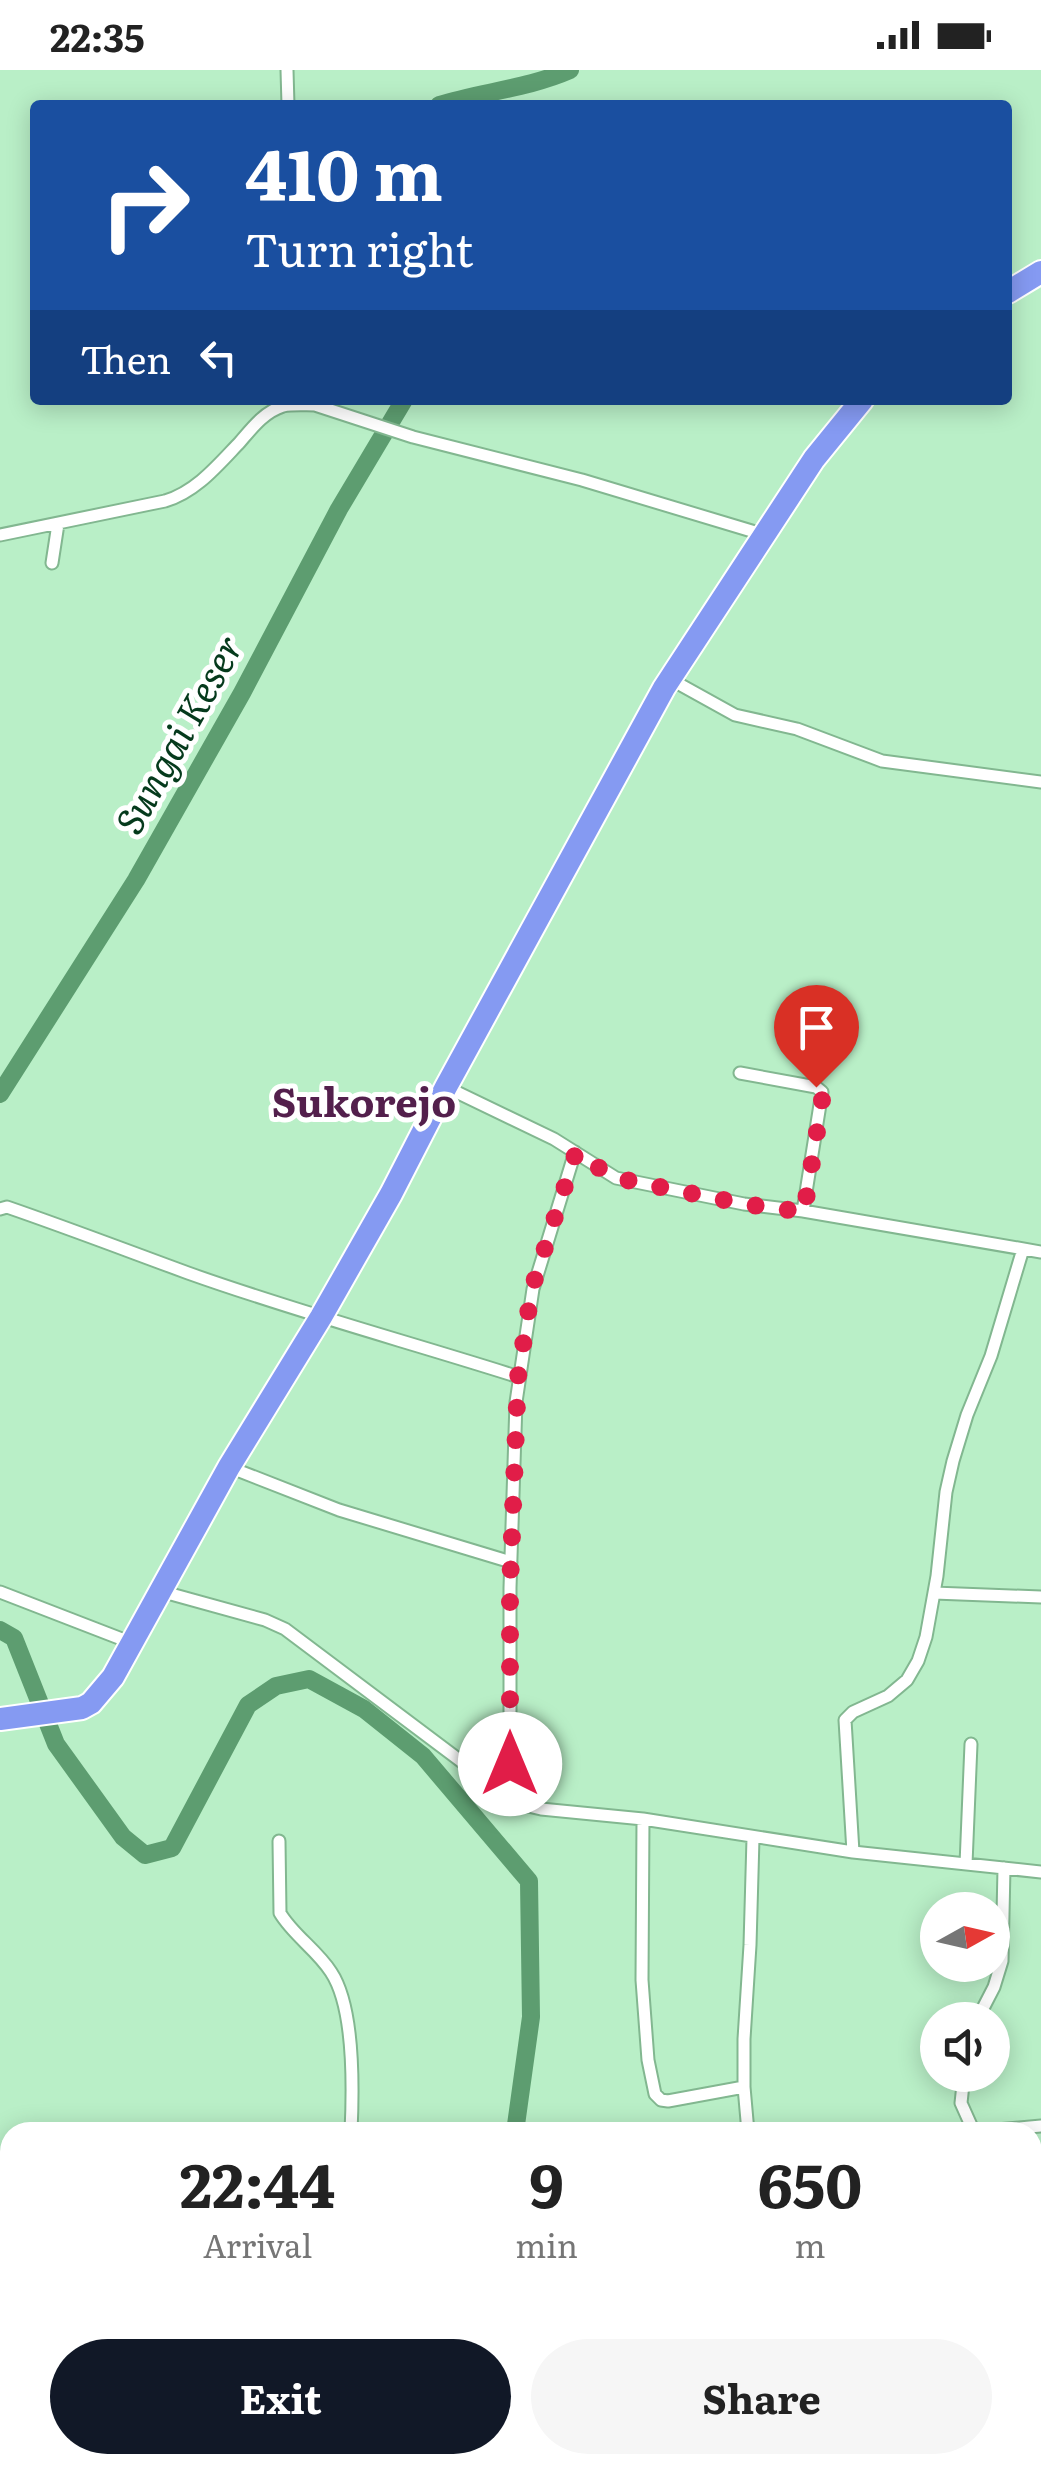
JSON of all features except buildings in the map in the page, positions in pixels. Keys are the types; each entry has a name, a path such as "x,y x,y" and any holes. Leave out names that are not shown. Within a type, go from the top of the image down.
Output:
{"highway":[{"path":"1012,290 1041,272"},
{"path":"5,1718 82,1708 113,1677 229,1467 322,1317 391,1194 670,679 814,460 856,405"}],"street":[{"path":"287,70 288,100"},
{"path":"0,535 165,502 182,495 205,478 263,416 268,405"},
{"path":"263,416 281,407 315,405 764,535"},
{"path":"52,563 58,524"},
{"path":"670,679 734,715 797,729 882,761 1041,782"},
{"path":"740,1073 816,1087 822,1092 804,1212"},
{"path":"446,1087 554,1139 605,1172 630,1181 744,1204 1041,1252"},
{"path":"510,1798 511,1562 518,1377 532,1288 576,1152"},
{"path":"0,1208 322,1317 518,1377"},
{"path":"854,1852 845,1720 888,1696 907,1680 918,1661 934,1593 953,1461 966,1415 992,1356 1023,1249"},
{"path":"229,1467 339,1510 511,1562"},
{"path":"160,1590 286,1629 524,1805 854,1852 1041,1872"},
{"path":"0,1592 132,1644"},
{"path":"934,1593 1041,1597"},
{"path":"966,1864 971,1744"},
{"path":"643,1819 642,1980 648,2060 655,2094 668,2101 744,2087"},
{"path":"747,2122 744,2039 753,1838"},
{"path":"278,1841 280,1913 330,1970 340,1989 351,2064 351,2122"},
{"path":"987,2002 1002,1961 1004,1868"},
{"path":"963,2092 962,2102 970,2122"}],"waterway":[{"name":"Sungai Keser","path":"460,100 570,70"},
{"name":"Sungai Keser","path":"0,1094 136,880 242,693 339,509 401,405"},
{"name":"Sungai Keser","path":"0,1630 14,1638 56,1744 123,1837 145,1855 172,1848 248,1705 276,1686 309,1679 364,1709 423,1756 529,1881 531,2017 516,2122"}],"district":[{"name":"Sukorejo","path":"364,1103"}],"route":[{"path":"510,1764 510,1588 518,1377 532,1288 576,1152 616,1178 804,1212 822,1101 822,1092 816,1087"}]}
